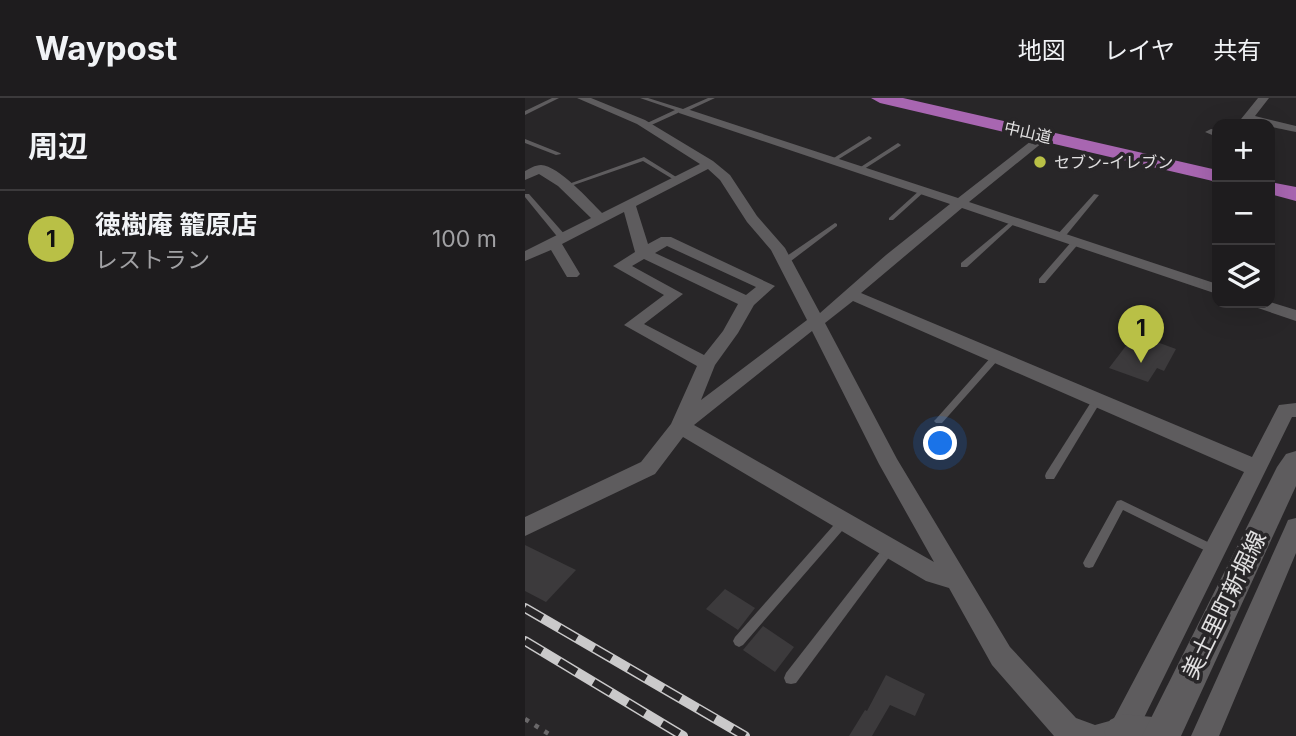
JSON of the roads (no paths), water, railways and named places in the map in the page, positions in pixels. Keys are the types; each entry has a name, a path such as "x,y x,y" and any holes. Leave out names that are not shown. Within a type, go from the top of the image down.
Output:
{"highway":[{"name":"中山道","path":"880,98 1212,175"},
{"path":"1275,189 1296,194"}],"main road":[{"name":"美土里町新堀線","path":"1161,736 1226,598 1292,468 1296,439"}],"street":[{"path":"582,98 646,125 709,164 725,178 752,219 773,241 868,424 1001,656 1018,679 1067,729 1087,736"},
{"path":"1248,119 1264,98"},
{"path":"681,111 1212,287"},
{"path":"1275,126 1296,129"},
{"path":"680,426 816,321 828,315 849,294 1044,136"},
{"path":"525,257 709,164"},
{"path":"525,176 540,169 566,186 600,219"},
{"path":"629,204 643,253 747,302"},
{"path":"559,240 572,274"},
{"path":"525,527 648,468 680,426 707,364 730,333 747,302 767,285 666,240 621,266 675,294 632,325 707,364"},
{"path":"849,294 1256,468"},
{"path":"1273,308 1296,316"},
{"path":"1161,736 1113,734 1214,550 1286,410 1296,410"},
{"path":"680,426 889,549 934,574 955,579"},
{"path":"1205,736 1296,527"}],"lane":[{"path":"525,113 557,98"},
{"path":"643,98 681,111"},
{"path":"646,125 712,98"},
{"path":"525,105 536,108"},
{"path":"832,161 869,138"},
{"path":"525,141 558,154"},
{"path":"859,170 898,145"},
{"path":"566,186 644,159 678,180"},
{"path":"891,219 922,191"},
{"path":"527,195 559,240"},
{"path":"1061,237 1096,195"},
{"path":"964,265 1014,221"},
{"path":"784,262 835,225"},
{"path":"1042,281 1076,242"},
{"path":"939,421 995,358"},
{"path":"1050,476 1096,401"},
{"path":"1089,563 1121,504 1214,550"},
{"path":"739,641 844,521"},
{"path":"791,678 889,549"}],"railway":[{"path":"525,608 745,736"},
{"path":"525,641 683,736"}],"place":[{"name":"セブン-イレブン","path":"1040,162"},
{"name":"徳樹庵 籠原店","path":"1141,363"}]}
